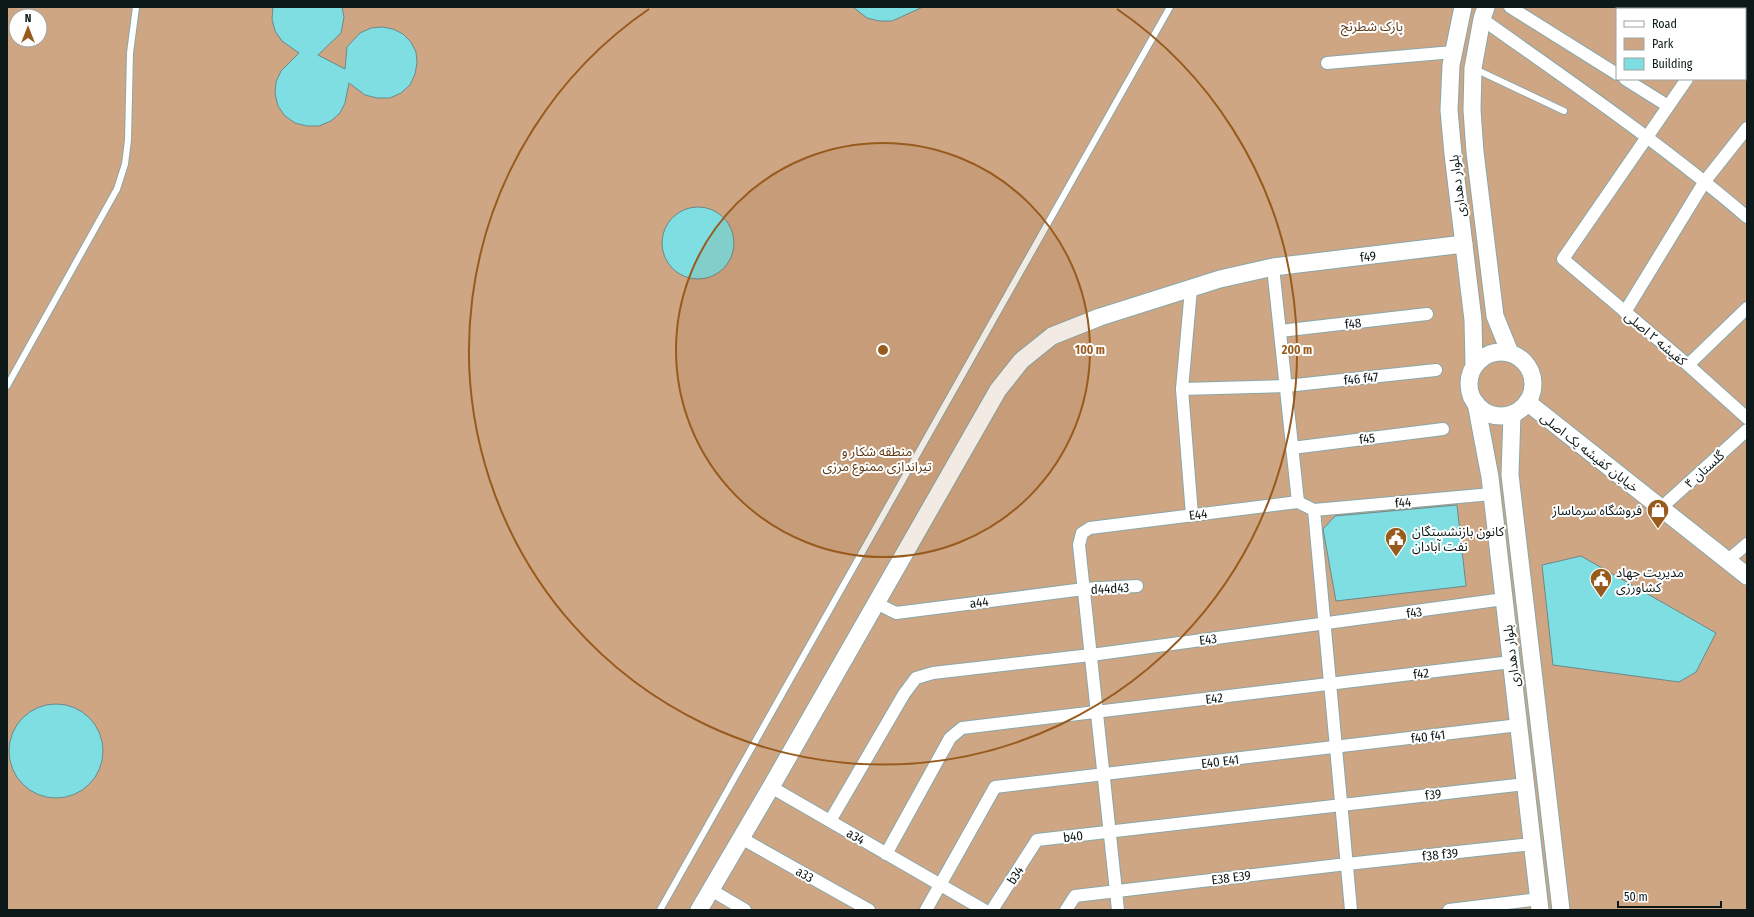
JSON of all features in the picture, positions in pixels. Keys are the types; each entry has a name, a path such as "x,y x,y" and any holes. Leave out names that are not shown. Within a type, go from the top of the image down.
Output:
{"main road":[{"name":"بلوار دهداری","path":"1463,7 1451,66 1449,110 1473,320 1474,366"},
{"name":"بلوار دهداری","path":"1484,13 1473,68 1472,110 1475,152 1495,316 1510,353"},
{"name":"f49","path":"699,910 998,390 1021,361 1052,336 1100,318 1220,279 1273,267 1464,244"},
{"path":"1500,352 1510,353 1519,357 1526,364 1531,373 1533,383 1532,393 1527,402 1512,414 1502,416 1492,414 1483,410 1476,404 1471,395 1469,385 1470,375 1474,366 1481,358 1500,352"},
{"name":"خیابان کفیشه یک اصلی","path":"1527,402 1747,576"},
{"name":"بلوار دهداری","path":"1476,404 1492,494 1539,904"},
{"name":"بلوار دهداری","path":"1512,414 1510,474 1561,910"}],"street":[{"path":"1510,7 1616,73"},
{"path":"1484,13 1705,181 1747,217"},
{"path":"1327,63 1454,52"},
{"path":"1627,80 1668,106"},
{"path":"1648,138 1686,80"},
{"path":"1625,312 1705,181 1747,128"},
{"name":"کفیشه ۲ اصلی","path":"1648,138 1563,259 1688,365 1747,418"},
{"path":"1273,267 1298,502 1314,510 1351,910"},
{"path":"1191,289 1182,389 1192,515"},
{"path":"1688,365 1747,308"},
{"name":"f48","path":"1280,330 1427,314"},
{"name":"f46 f47","path":"1182,389 1286,386 1436,370"},
{"name":"f45","path":"1292,448 1443,429"},
{"name":"گلستان ۴","path":"1661,508 1747,430"},
{"name":"f44","path":"1314,510 1492,494"},
{"name":"E44","path":"1084,589 1079,545 1082,534 1090,528 1298,502"},
{"path":"1728,560 1747,544"},
{"name":"d44d43","path":"1084,589 1136,586"},
{"path":"1084,589 1118,910"},
{"name":"a44","path":"876,603 896,613 1084,589"},
{"name":"f43","path":"1325,624 1504,599"},
{"name":"E43","path":"830,821 904,694 916,678 933,673 1325,624"},
{"name":"f42","path":"1330,684 1511,662"},
{"name":"E42","path":"886,854 950,738 962,728 1330,684"},
{"name":"f40 f41","path":"1336,748 1519,725"},
{"name":"E40 E41","path":"940,885 994,787 1336,748"},
{"name":"f39","path":"1110,832 1526,784"},
{"name":"a34","path":"771,787 940,885"},
{"name":"b40","path":"1037,840 1110,832"},
{"name":"a33","path":"741,838 869,910"},
{"name":"b34","path":"992,910 1037,840"},
{"name":"f38 f39","path":"1347,864 1532,844"},
{"name":"E38 E39","path":"1066,910 1075,896 1347,864"},
{"path":"926,910 940,885 984,910"},
{"path":"711,890 744,910"},
{"path":"1449,910 1539,904"}],"lane":[{"path":"7,386 117,189 125,164 128,140 130,53 136,7"},
{"path":"660,910 1170,7"},
{"path":"1473,68 1564,111"}],"green space":[{"name":"منطقه شکار و تیراندازی ممنوع مرزی","path":"7,7 1747,7 1747,910 7,910"}],"building":[{"path":"273,7 342,7 344,17 341,33 318,55 345,69 347,47 360,33 371,28 382,27 393,29 403,34 411,42 416,52 417,63 415,74 410,85 401,93 390,98 377,98 365,95 349,83 345,103 340,113 331,121 319,126 307,126 295,123 285,116 278,106 275,94 276,82 281,71 299,53 282,41 275,31 272,19"},
{"path":"853,7 923,7 892,21 879,21 867,18"},
{"path":"698,207 718,213 728,223 734,243 728,263 718,273 698,279 678,273 668,263 662,243 668,223 678,213"},
{"name":"کانون بازنشستگان نفت آبادان","path":"1457,505 1466,586 1336,601 1323,529 1335,516"},
{"name":"مدیریت جهاد کشاورزی","path":"1581,556 1716,633 1696,672 1679,682 1553,665 1542,565"},
{"path":"56,704 74,707 89,718 100,733 103,751 100,769 89,784 74,795 56,798 38,795 23,784 12,769 9,751 12,733 23,718 38,707"}],"place":[{"name":"فروشگاه سرماساز","path":"1658,530"},
{"name":"کانون بازنشستگان نفت آبادان","path":"1396,558"},
{"name":"مدیریت جهاد کشاورزی","path":"1601,598"}],"park label":[{"name":"پارک شطرنج","path":"1372,26"}]}
